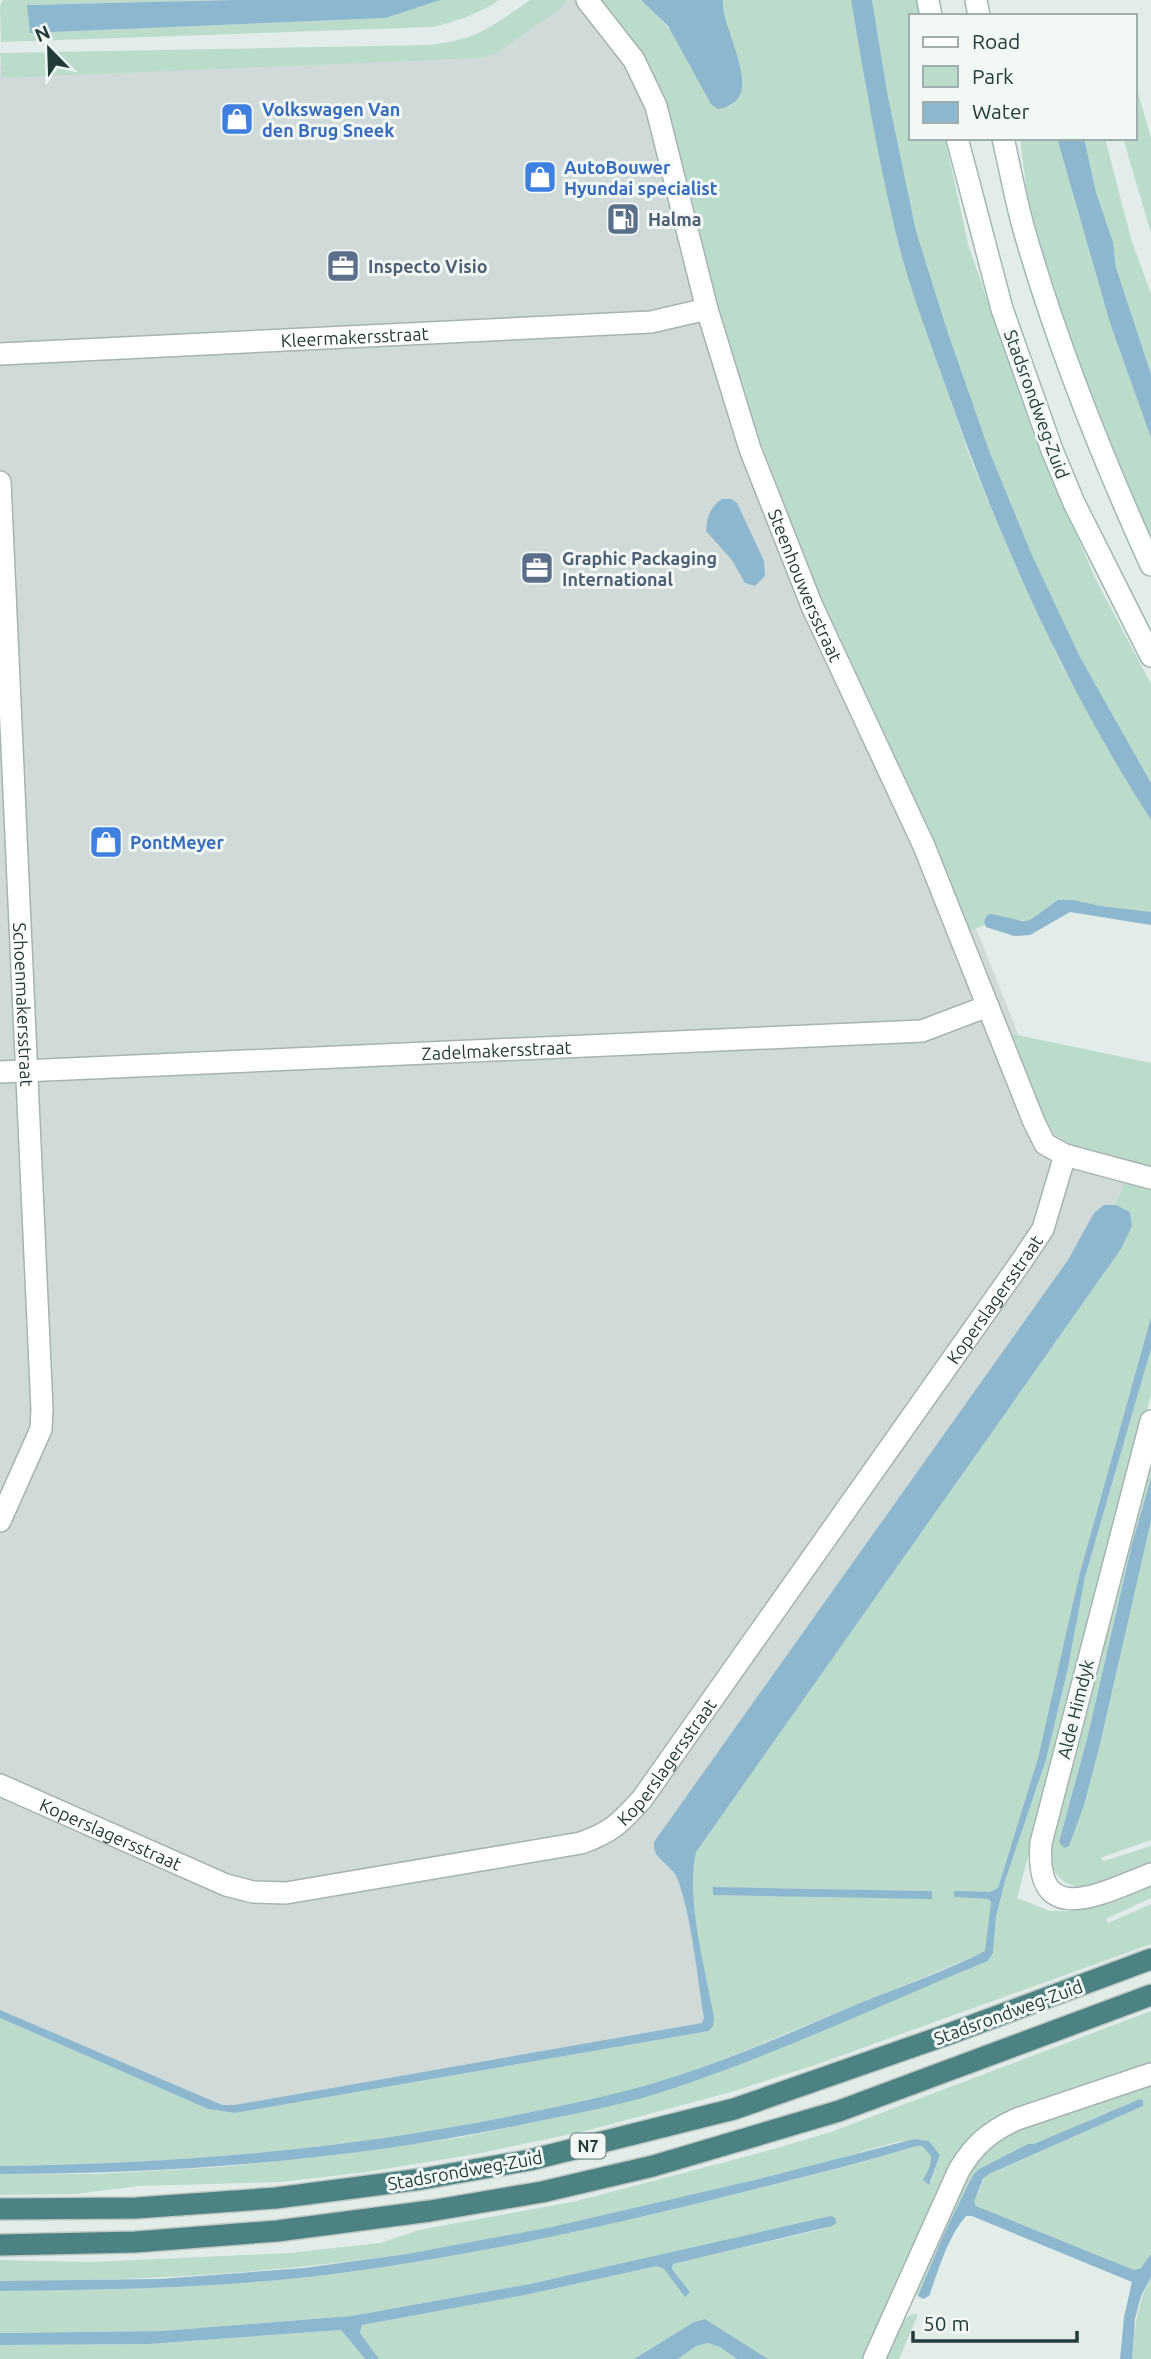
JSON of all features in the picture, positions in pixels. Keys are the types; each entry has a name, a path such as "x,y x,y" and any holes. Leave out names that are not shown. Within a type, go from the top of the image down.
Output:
{"highway":[{"name":"Stadsrondweg-Zuid","path":"0,2209 136,2208 276,2198 422,2179 530,2160 734,2109 949,2034 1151,1959"},
{"name":"Stadsrondweg-Zuid","path":"0,2245 135,2242 277,2231 430,2211 541,2192 653,2166 839,2111 1151,1995"}],"street":[{"name":"Steenhouwersstraat","path":"587,0 634,60 656,106 707,309 750,449 786,546 924,846 1034,1122 1045,1144 1065,1155"},
{"name":"Stadsrondweg-Zuid","path":"958,140 1002,309 1052,450 1074,503 1151,656"},
{"path":"1003,140 1023,226 1054,325 1095,437 1151,565"},
{"name":"Kleermakersstraat","path":"0,354 651,322 707,309"},
{"name":"Schoenmakersstraat","path":"0,482 42,1410 41,1429 0,1521"},
{"name":"Zadelmakersstraat","path":"0,1072 922,1031 988,1006"},
{"path":"1065,1155 1151,1178"},
{"name":"Koperslagersstraat","path":"0,1785 226,1885 253,1892 286,1893 581,1843 605,1834 623,1821 642,1798 1023,1259 1043,1229 1065,1155"},
{"name":"Alde Himdyk","path":"1151,1422 1041,1843 1039,1867 1044,1884 1056,1897 1081,1900 1151,1874"},
{"path":"874,2359 959,2170 981,2140 1017,2119 1151,2074"}],"shaded area":[{"path":"548,0 621,0 708,117 974,923 1028,1059 1151,1122 1118,1217 708,2024 221,2108 0,2012 0,66 457,51"}],"green space":[{"path":"3,0 233,0 28,5 31,33 386,18 440,0 499,0 468,16 433,27 1,42 0,6"},
{"path":"530,0 567,0 562,8 495,54 480,58 2,78 0,53 445,43 483,31"},
{"path":"601,0 639,0 647,5 671,31 730,107 739,95 742,82 741,69 723,14 723,0 851,0 868,100 897,236 928,336 971,460 1014,563 1062,666 1151,820 1151,912 1073,900 1044,911 1030,920 984,922 985,925 970,931 909,786 877,724 820,599 745,400 716,306 692,198 656,81 646,62"},
{"path":"872,0 916,0 920,14 909,14 909,140 945,140 968,244 1036,441 1096,580 1151,684 1151,783 1080,657 1032,555 990,453 916,231 888,97"},
{"path":"1137,90 1151,138 1151,233 1124,140 1137,140"},
{"path":"1020,140 1058,140 1110,323 1151,438 1151,538 1078,364 1035,232"},
{"path":"1084,140 1106,140 1131,239 1151,294 1151,374 1116,266 1113,242 1096,192"},
{"path":"1012,1034 1151,1063 1151,1166 1090,1151 1059,1137 1045,1118"},
{"path":"1125,1182 1151,1189 1151,1317 1079,1576 1038,1758 998,1888 990,1892 954,1892 954,1897 988,1899 991,1902 986,1951 709,2065 651,2084 581,2102 448,2128 257,2153 129,2162 0,2166 0,2018 208,2109 235,2113 709,2031 714,2018 695,1912 693,1870 696,1852 1121,1249 1130,1212 1116,1205","holes":["714,1887 932,1891 932,1898 713,1895"]},
{"path":"1151,1349 1151,1395 1017,1898 1050,1911 1071,1911 1151,1883 1151,1898 1106,1919 1108,1923 1151,1904 1151,1944 818,2064 731,2092 585,2131 476,2154 366,2172 282,2182 138,2186 76,2194 0,2195 0,2174 95,2174 221,2167 343,2154 463,2137 582,2112 655,2094 988,1961 993,1953 996,1917 1005,1881 1046,1760 1068,1668 1085,1577"},
{"path":"1151,1443 1151,1478 1132,1544 1087,1739 1059,1842 1101,1740 1151,1521 1151,1840 1100,1858 1104,1861 1151,1846 1151,1867 1107,1883 1078,1887 1066,1883 1056,1873 1048,1857"},
{"path":"1151,2011 1151,2065 992,2122 887,2305 863,2359 768,2359 705,2319 694,2322 634,2359 379,2359 360,2333 362,2325 525,2295 657,2266 690,2292 672,2269 673,2264 832,2227 667,2254 530,2284 351,2316 162,2331 0,2333 0,2291 209,2285 292,2279 378,2268 643,2216 831,2171 917,2146 922,2146 931,2156 930,2166 923,2180 931,2182 940,2155 929,2141 914,2139 553,2227 415,2252 347,2262 209,2274 0,2281 0,2260 90,2262 289,2253 380,2243 419,2230 577,2201 831,2132"},
{"path":"1151,2081 1151,2254 1141,2268 1134,2270 976,2206 974,2202 989,2174 1143,2106 1106,2113 1034,2145 1028,2144 979,2169 943,2236 918,2296 914,2292 964,2173 991,2142 1019,2129"},
{"path":"1151,2277 1151,2359 1132,2359 1137,2317"},
{"path":"912,2314 918,2314 899,2359 882,2359 902,2321"},
{"path":"341,2330 365,2359 0,2359 0,2345 149,2344"},
{"path":"708,2343 720,2347 737,2359 678,2359 696,2346"}],"water":[{"path":"233,0 440,0 386,18 30,33 27,5"},
{"path":"641,0 723,0 742,79 741,93 733,103 718,109 711,104 668,26"},
{"path":"851,0 872,0 888,97 916,231 990,453 1032,555 1080,657 1151,783 1151,820 1062,665 1012,557 967,446 920,313 896,234"},
{"path":"1058,140 1084,140 1096,192 1113,242 1116,267 1151,374 1151,438 1110,323"},
{"path":"722,499 731,499 737,503 764,561 765,576 755,586 745,583 732,560 706,531 710,513"},
{"path":"1058,900 1151,912 1151,925 1070,912 1030,935 1014,936 986,927 984,922 987,915 992,914 1022,921 1030,920"},
{"path":"1104,1205 1116,1205 1130,1212 1132,1226 1121,1249 696,1852 693,1870 695,1912 714,2018 709,2031 235,2113 208,2109 0,2018 0,2010 222,2105 235,2105 702,2023 704,2018 691,1930 683,1895 675,1874 656,1854 654,1842 1068,1260 1094,1213"},
{"path":"1151,1317 1151,1349 1085,1577 1068,1668 1046,1760 1005,1881 996,1917 993,1953 988,1961 701,2079 659,2093 590,2110 456,2137 262,2163 131,2171 0,2174 0,2166 193,2158 320,2146 448,2128 581,2102 651,2084 728,2058 985,1951 991,1902 988,1899 954,1897 954,1891 990,1892 998,1888 1038,1758 1079,1576"},
{"path":"1151,1478 1151,1521 1101,1740 1084,1805 1069,1846 1064,1848 1059,1842 1087,1739 1132,1544"},
{"path":"713,1887 932,1891 932,1899 713,1895"},
{"path":"1143,2100 1143,2106 989,2174 983,2179 974,2202 976,2206 1134,2270 1141,2268 1151,2254 1151,2277 1141,2296 1135,2319 1132,2359 1120,2359 1124,2317 1132,2282 972,2216 966,2216 954,2234 929,2296 923,2299 918,2296 943,2236 973,2175 979,2169 1028,2144 1034,2144"},
{"path":"914,2139 929,2141 940,2155 929,2185 923,2180 930,2166 931,2156 922,2146 917,2146 802,2178 643,2216 422,2261 333,2274 209,2285 0,2291 0,2281 159,2279 304,2268 407,2254 552,2227 759,2179"},
{"path":"831,2216 836,2223 832,2226 673,2264 672,2269 690,2292 685,2297 664,2269 657,2266 525,2295 362,2325 360,2333 379,2359 365,2359 341,2330 149,2344 0,2345 0,2333 162,2331 351,2316 530,2284"},
{"path":"705,2319 768,2359 737,2359 720,2347 708,2343 696,2346 678,2359 634,2359 694,2322"}],"place":[{"name":"Volkswagen Van den Brug Sneek","path":"237,119"},
{"name":"AutoBouwer Hyundai specialist","path":"540,177"},
{"name":"Halma","path":"623,219"},
{"name":"Inspecto Visio","path":"343,266"},
{"name":"Graphic Packaging International","path":"537,568"},
{"name":"PontMeyer","path":"106,842"}]}
